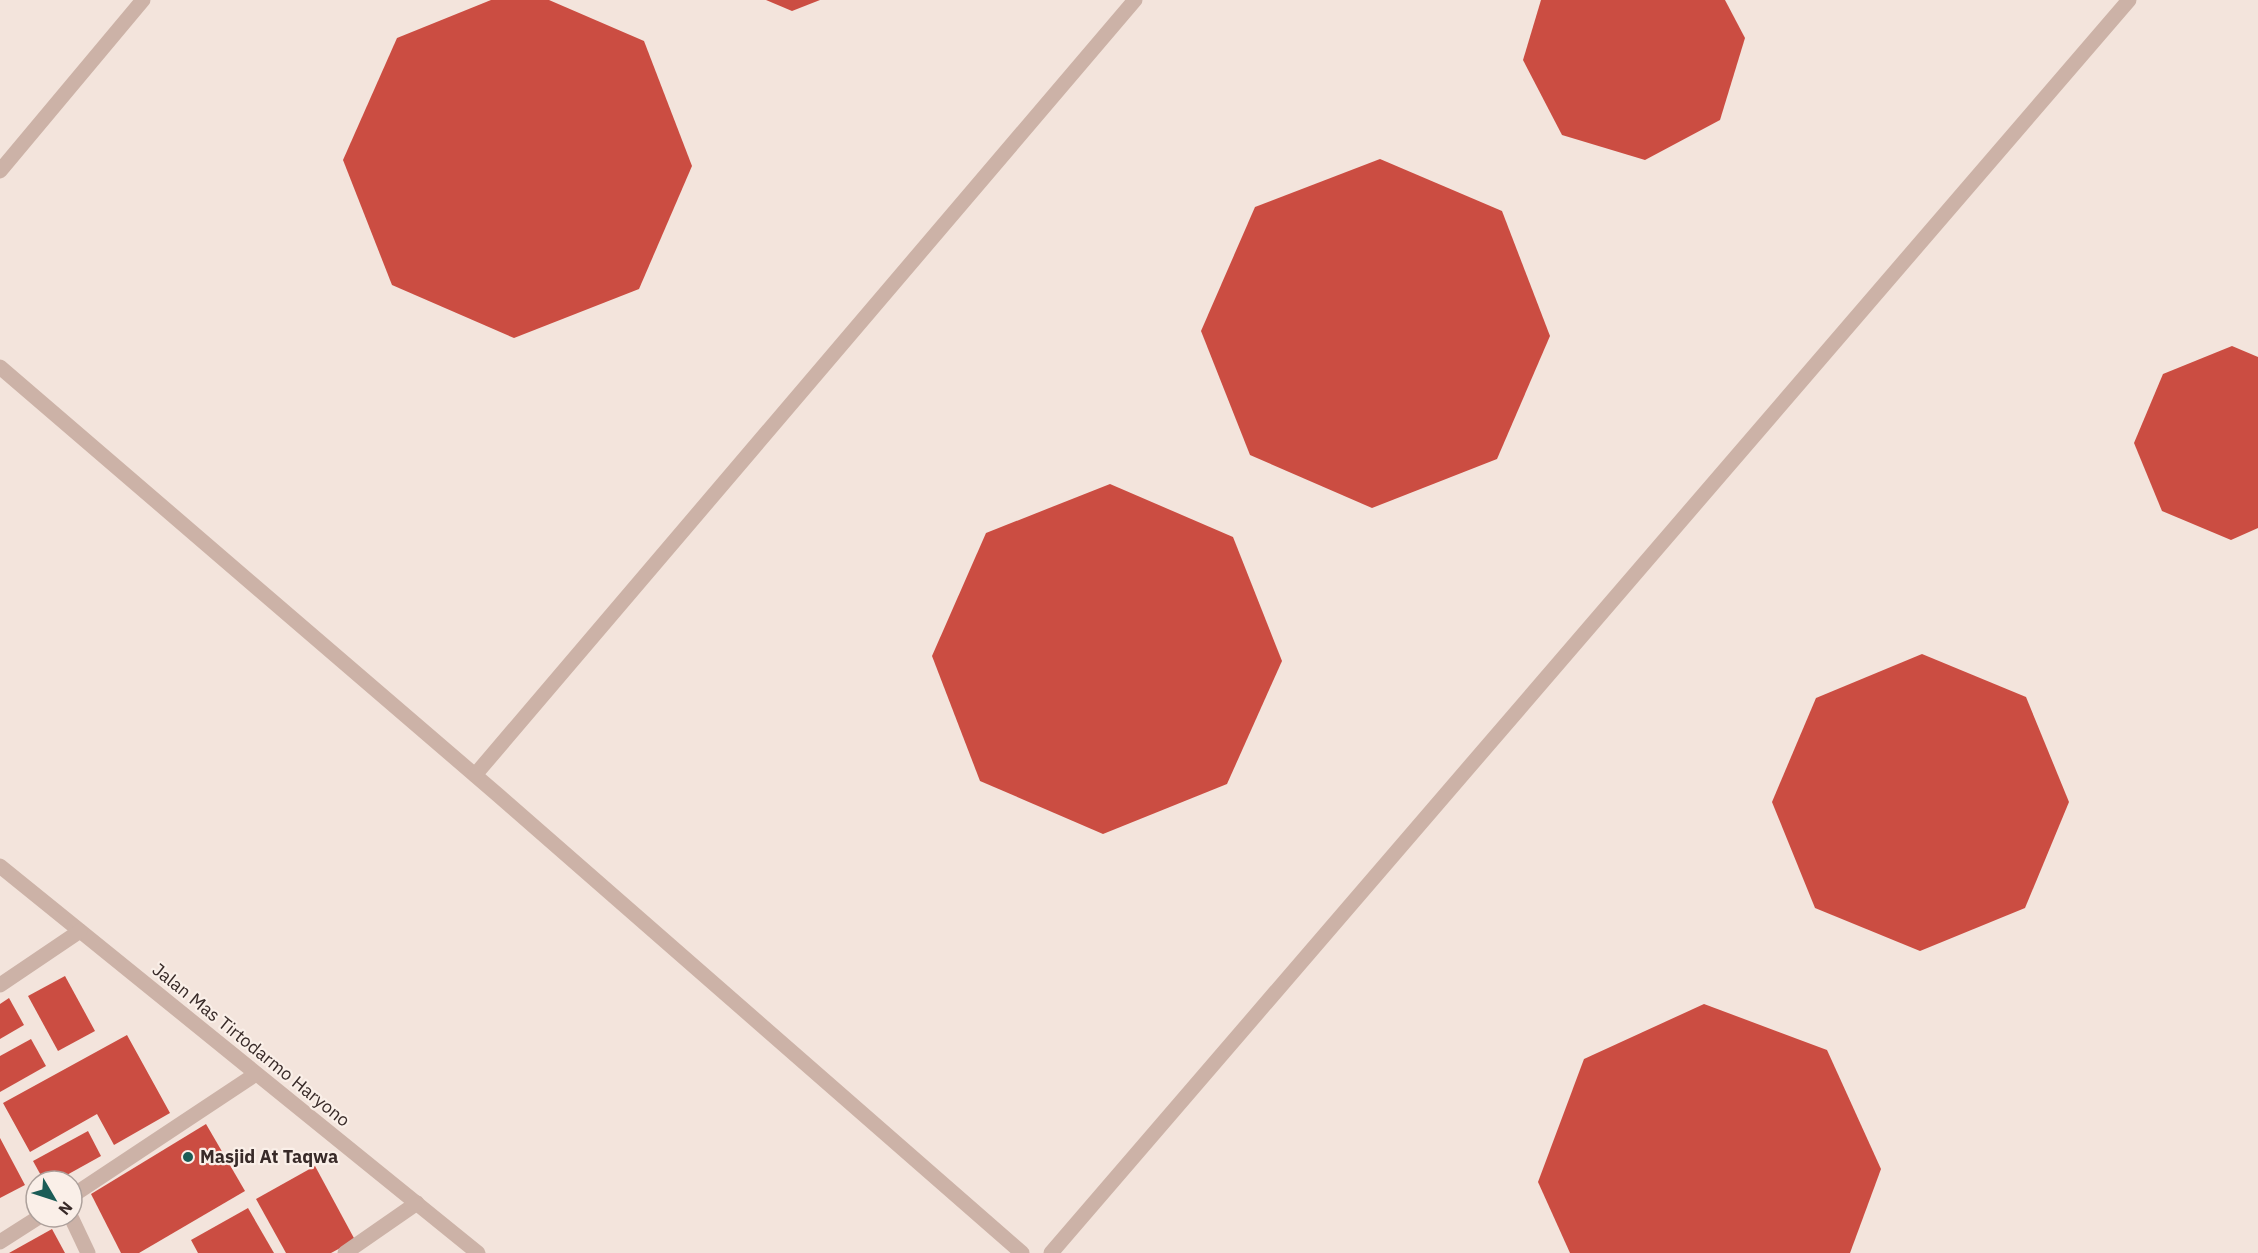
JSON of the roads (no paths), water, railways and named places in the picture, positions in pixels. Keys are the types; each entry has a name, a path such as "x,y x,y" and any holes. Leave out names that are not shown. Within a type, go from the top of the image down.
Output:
{"street":[{"path":"0,171 142,0"},
{"path":"475,775 1135,0"},
{"path":"1052,1253 2129,0"},
{"path":"0,367 475,775 1022,1253"},
{"name":"Jalan Mas Tirtodarmo Haryono","path":"0,866 478,1253"},
{"path":"0,985 80,931"},
{"path":"84,1188 256,1074"},
{"path":"345,1253 417,1203"},
{"path":"0,1242 24,1227"},
{"path":"77,1229 88,1253"}],"place":[{"name":"Masjid At Taqwa","path":"188,1157"}]}
